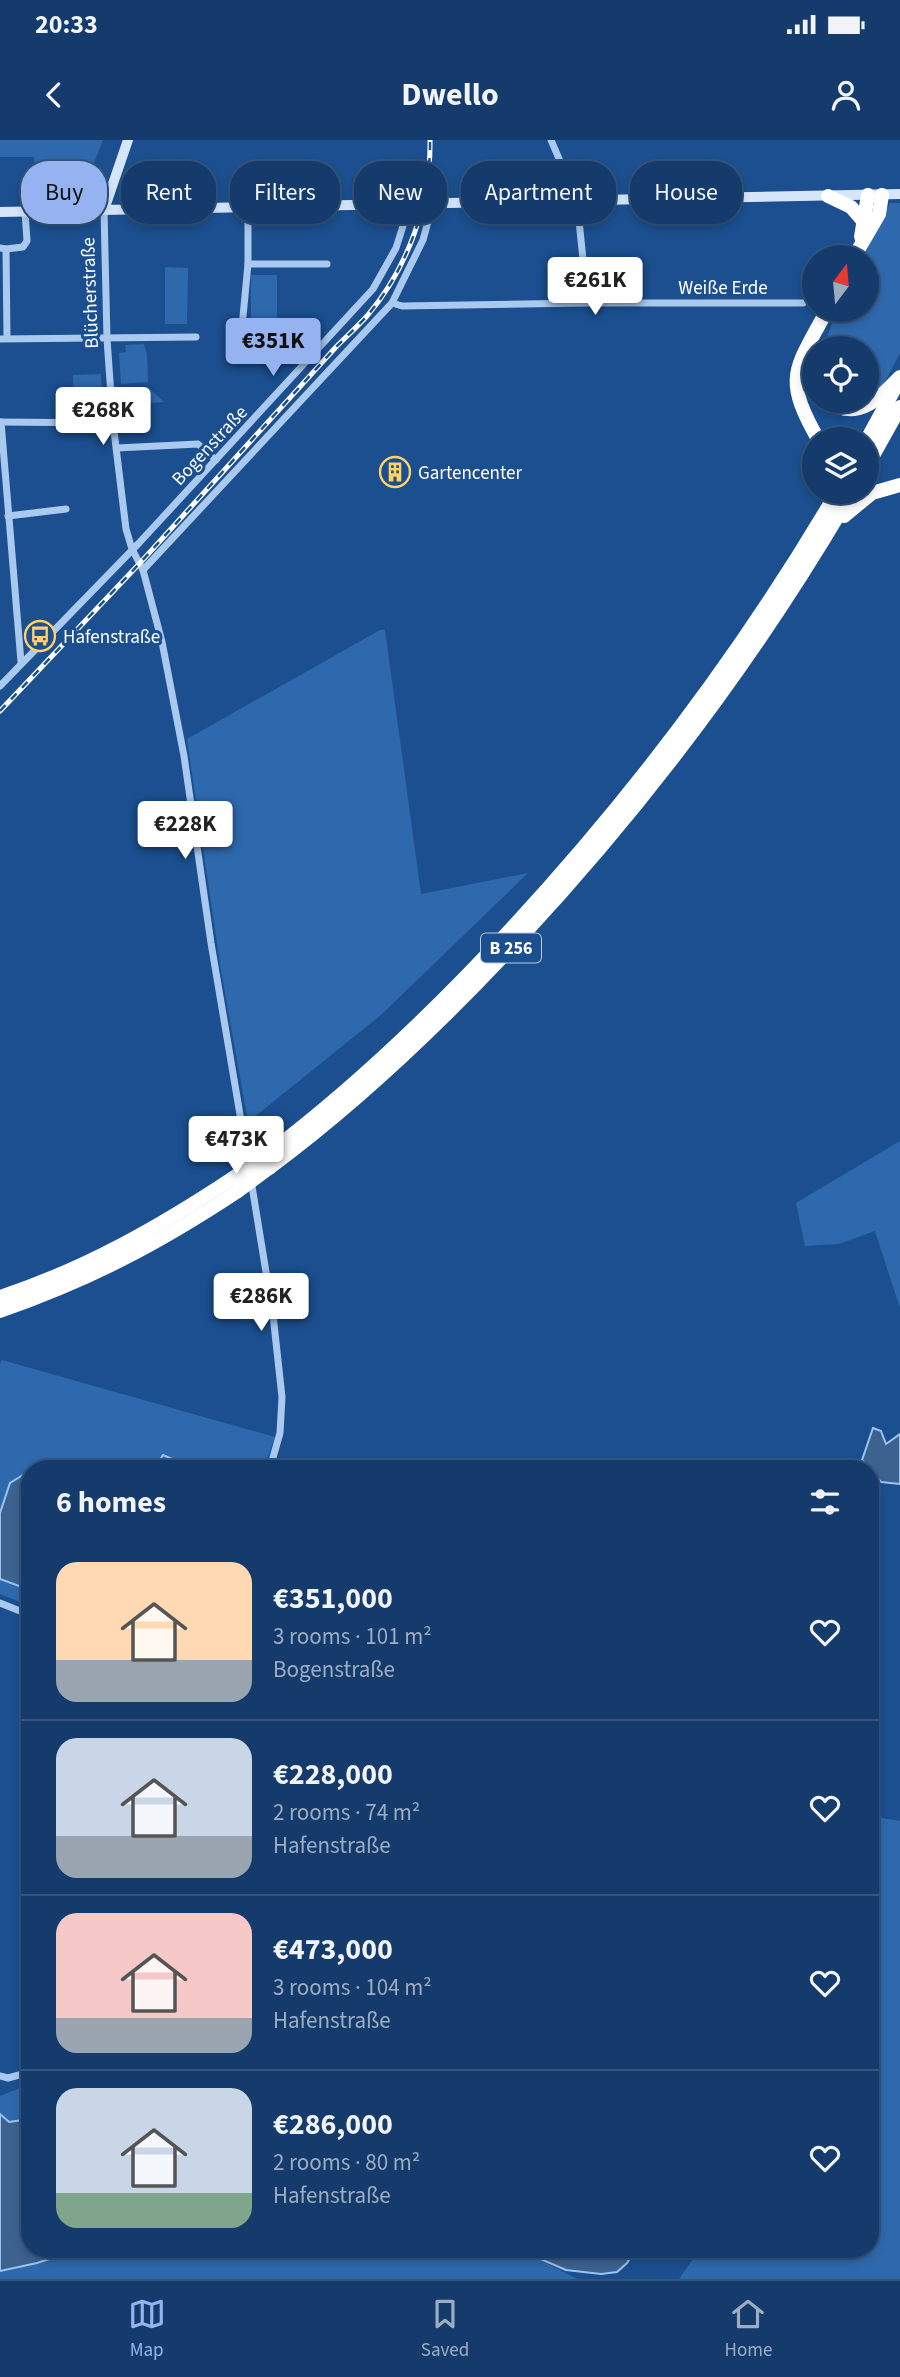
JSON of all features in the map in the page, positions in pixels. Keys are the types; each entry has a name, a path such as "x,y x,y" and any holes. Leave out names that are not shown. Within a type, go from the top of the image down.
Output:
{"highway":[{"path":"858,245 863,222 875,195"},
{"path":"861,245 879,214 875,195"},
{"path":"828,196 852,207 863,222"},
{"path":"812,427 800,405 796,387 801,359 821,322"},
{"path":"879,399 900,378"},
{"path":"874,427 900,378"},
{"path":"879,445 900,407"},
{"path":"825,526 880,489 900,485"},
{"path":"825,526 826,504"},
{"name":"B 256","path":"825,526 833,504"},
{"name":"B 256","path":"0,1311 49,1294 113,1266 168,1236 268,1161 415,1028 557,879 641,779 842,504"},
{"name":"B 256","path":"0,1297 63,1274 109,1253 235,1184"}],"main road":[{"name":"Blücherstraße","path":"107,201 128,140"},
{"path":"616,200 900,194"},
{"path":"107,210 230,208"},
{"path":"0,212 21,211"}],"street":[{"path":"551,140 560,161"},
{"path":"26,224 27,241 23,247 3,249 3,338 107,340 196,337"},
{"name":"Blücherstraße","path":"104,224 107,340 113,423 127,529 132,549 143,570"},
{"path":"242,327 248,224"},
{"name":"Bogenstraße","path":"0,686 216,460 373,289 396,248 404,224"},
{"path":"272,1460 280,1433 282,1397 273,1315 211,943 184,756 162,642 143,570 392,303 423,240 427,224"},
{"path":"579,224 585,279"},
{"path":"247,264 327,264"},
{"name":"Weiße Erde","path":"392,303 402,306 802,303"},
{"path":"22,662 0,422 113,423"},
{"path":"117,448 198,444 216,460"},
{"path":"8,516 66,509"},
{"path":"0,1603 21,1611"},
{"path":"0,2076 8,2078 21,2074"}],"shaded area":[{"path":"0,140 103,140 95,161 34,161 34,157 0,157"},
{"path":"890,203 900,203 900,353 879,388 879,336 827,336 833,322 879,322 879,245 869,245"},
{"path":"165,267 188,268 187,324 165,324"},
{"path":"251,275 277,275 277,320 251,320"},
{"path":"144,344 148,382 121,384 119,353 126,352 125,345"},
{"path":"101,374 103,416 74,417 73,375"},
{"path":"148,387 164,402 124,405 122,389"},
{"path":"380,630 385,630 421,894 528,873 381,1015 248,1122 221,970 187,739"},
{"path":"900,1141 900,1308 875,1231 839,1244 805,1246 796,1203"},
{"path":"2,1360 275,1437 267,1460 174,1460 163,1455 160,1460 21,1460 21,1476 10,1483 0,1513"},
{"path":"873,1428 881,1431 886,1444 900,1434 900,1484 881,1482 879,1460 862,1460"},
{"path":"163,1455 174,1460 160,1460"},
{"path":"21,1476 21,1587 0,1579 0,1513 10,1483"},
{"path":"0,1579 21,1587 21,1602 0,1594"},
{"path":"879,1818 900,1821 900,2279 679,2279 694,2258 879,2258"},
{"path":"21,2088 21,2120 9,2122 0,2114 0,2096"},
{"path":"0,2114 9,2122 21,2120 21,2258 52,2258 0,2271"},
{"path":"52,2258 537,2258 577,2279 0,2279 0,2271"},
{"path":"538,2258 630,2258 617,2272 601,2274 566,2270"}],"railway":[{"path":"0,711 140,563 382,297 414,234 426,187 430,140"}],"place":[{"name":"Gartencenter","path":"395,472"},
{"name":"Hafenstraße","path":"40,636"}]}
